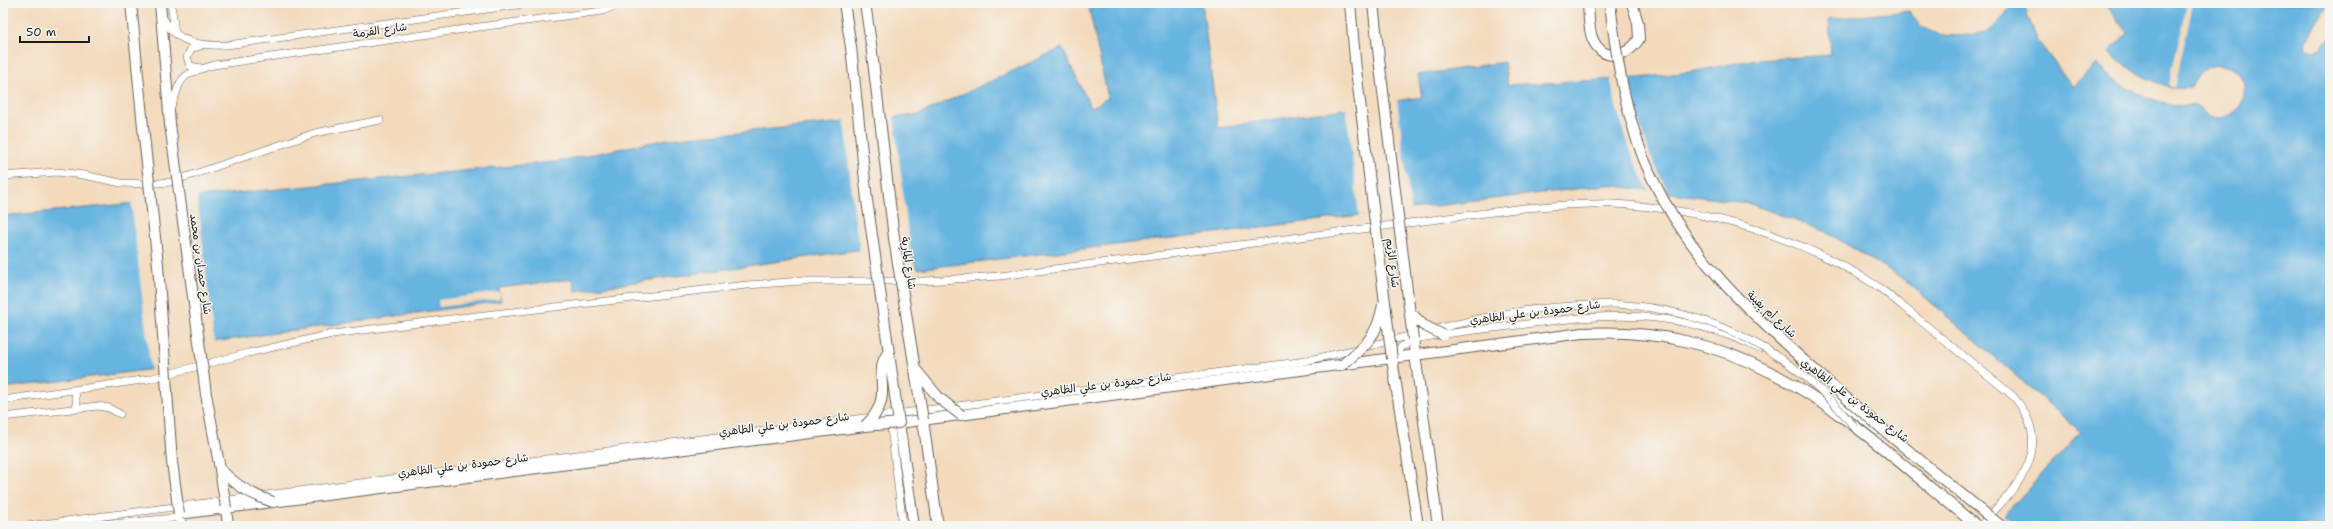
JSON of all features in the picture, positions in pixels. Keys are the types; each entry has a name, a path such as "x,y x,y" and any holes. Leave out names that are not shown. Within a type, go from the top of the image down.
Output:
{"main road":[{"path":"131,3 158,265 175,513 181,526"},
{"name":"شارع حمدان بن محمد","path":"160,3 169,119 206,394 220,468 228,526"},
{"path":"844,3 851,47 867,200 914,526"},
{"name":"شارع المارِية","path":"865,3 893,231 938,526"},
{"name":"شارع الرِّيم","path":"1350,3 1356,70 1392,359 1418,526"},
{"name":"شارع الرِّيم","path":"1373,3 1413,339 1438,526"},
{"path":"1588,3 1593,39 1604,54 1612,56 1628,52 1639,39 1638,23 1632,3"},
{"name":"شارع أم يِفينة","path":"1610,3 1620,77 1638,143 1664,201 1694,249 1731,293 1785,344 1880,428 2001,526"},
{"path":"1342,365 1363,348 1374,336 1380,320 1385,295"},
{"path":"1410,312 1424,325 1443,335"},
{"name":"شارع حمودة بن علي الظاهري","path":"175,513 226,508 865,426 923,420 1582,333 1626,332 1671,337 1723,351 1769,370 1808,392 1979,526"},
{"path":"865,426 876,414 882,399 882,364 888,352"},
{"path":"914,367 939,398 961,415"},
{"path":"220,468 233,482 247,492 273,502"}],"street":[{"path":"171,3 174,34"},
{"name":"شارع القرمة","path":"161,15 174,34 184,40 200,46 241,44 531,3"},
{"name":"شارع القرمة","path":"169,119 181,81 190,73 203,68 240,60 602,11 620,3"},
{"path":"867,13 871,3"},
{"path":"200,46 191,49 186,57 190,66 203,68"},
{"path":"3,176 57,172 127,184 171,182 315,133 380,120"},
{"path":"3,400 149,379 248,353 332,334 613,299 802,281 926,281 1000,276 1524,208 1574,204 1614,204 1695,214 1744,227 1810,250 1842,266 1878,287 2013,396 2025,409 2031,427 2033,445 2031,460 2014,489 1979,526"},
{"path":"91,526 175,513 889,416 1299,362 1335,355 1502,314 1554,307 1614,304 1653,307 1687,314 1751,339 1802,372 1830,398 1855,428"},
{"name":"شارع حمودة بن علي الظاهري","path":"1413,339 1544,321 1616,315 1656,317 1694,325 1734,338 1774,356 1830,393 1986,519"},
{"path":"1392,359 1401,347 1413,339"},
{"path":"75,390 77,408"},
{"path":"3,417 77,408 104,407 120,414"},
{"path":"889,416 903,526"},
{"path":"27,526 175,513"},
{"path":"174,526 175,513"}],"water":[{"path":"1088,3 1202,3 1218,128 1422,97 1418,75 1504,62 1508,85 1639,78 1691,72 1746,61 1831,55 1829,19 1910,11 1921,25 1937,33 1956,36 1984,33 1996,25 2013,3 2023,3 2037,40 2073,87 2096,64 2114,80 2137,93 2174,105 2194,106 2211,117 2219,118 2233,113 2238,109 2242,102 2244,90 2242,79 2236,71 2227,66 2217,65 2207,68 2198,75 2191,88 2182,89 2171,87 2147,78 2125,66 2109,52 2127,33 2105,3 2328,3 2309,36 2306,46 2309,50 2315,52 2320,50 2330,37 2330,526 1994,526 2081,432 1905,280 1826,232 1748,203 1608,185 918,269 904,243 575,291 573,279 499,288 501,301 170,348 171,367 3,388 3,216 554,162 668,139 918,115 1062,48 1091,108 1108,98"}],"pier":[{"path":"2187,3 2193,3 2175,87 2169,85"},
{"path":"1628,76 1639,123 1651,157 1669,195 1649,192 1632,155 1616,106 1610,77"},
{"path":"1397,99 1411,210 1359,216 1346,107"},
{"path":"894,116 910,259 903,245 860,252 855,220 844,120"},
{"path":"197,195 214,343 172,349 172,369 151,372 131,201"},
{"path":"500,292 500,299 439,307 438,300"},
{"path":"2002,514 2017,526 1992,526"}]}
